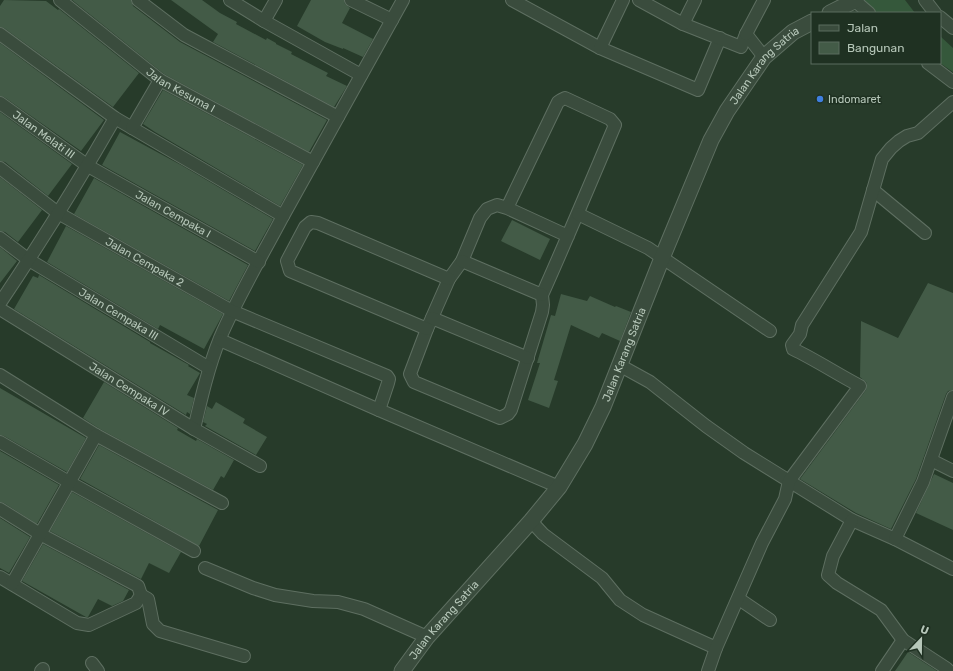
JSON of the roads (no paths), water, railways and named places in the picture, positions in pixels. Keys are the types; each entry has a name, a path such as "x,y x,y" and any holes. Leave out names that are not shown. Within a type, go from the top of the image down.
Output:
{"street":[{"name":"Jalan Kesuma I","path":"60,0 160,80 313,162"},
{"path":"138,0 184,35 338,117"},
{"path":"230,0 264,21 361,75"},
{"path":"264,21 276,0"},
{"path":"351,0 392,20"},
{"path":"194,429 209,368 232,311 403,0"},
{"path":"512,0 600,48 698,90 720,38"},
{"path":"600,48 623,0"},
{"path":"639,0 683,24 741,47 746,34 764,0"},
{"path":"683,24 695,0"},
{"path":"832,12 855,0 868,12"},
{"path":"925,0 934,12"},
{"path":"941,18 953,28"},
{"name":"Jalan Karang Satria","path":"402,671 427,637 531,521 559,487 585,444 621,366 662,258 711,140 735,99 764,57 793,32 811,23"},
{"path":"0,34 115,118 283,216"},
{"path":"746,34 764,57"},
{"path":"929,64 953,82"},
{"path":"132,128 160,80"},
{"path":"507,208 558,102 566,98 610,119 615,125 578,214 542,295 542,312 511,410 508,414 500,418 414,382 410,374 430,323 449,279 462,261 480,218 487,208 497,205 507,208 568,236"},
{"path":"708,671 716,648 739,599 762,543 785,499 789,482 860,386 830,370 816,360 793,349 792,345 800,334 802,325 861,232 882,159 891,148 907,136 918,132 953,102"},
{"name":"Jalan Melati III","path":"0,103 88,166"},
{"path":"0,303 88,166 115,118"},
{"name":"Jalan Cempaka I","path":"88,166 259,262"},
{"name":"Jalan Cempaka 2","path":"0,168 58,213 232,311 387,376 389,379 388,383 378,410"},
{"path":"873,190 925,233"},
{"path":"578,214 648,248 770,331"},
{"path":"449,279 318,223 311,222 305,227 287,261 290,271 528,358"},
{"name":"Jalan Cempaka III","path":"0,238 29,260 209,368"},
{"path":"462,261 542,295"},
{"name":"Jalan Cempaka IV","path":"0,309 194,429 260,466"},
{"path":"220,340 378,410 559,487"},
{"path":"621,366 650,382 706,426 789,482 852,520 895,539 953,569"},
{"path":"0,375 96,435 222,503"},
{"path":"895,539 916,499 953,400"},
{"path":"12,584 96,435"},
{"path":"0,442 194,551"},
{"path":"931,460 953,470"},
{"path":"0,509 40,534 138,586 141,595 148,599 153,624 160,631 244,656"},
{"path":"852,520 833,556 828,575 837,583 881,610 903,640 949,671"},
{"path":"531,521 543,534 602,578 620,600 643,615 716,648"},
{"path":"205,568 253,588 275,595 313,601 338,602 364,609 427,637"},
{"path":"0,577 76,623 84,625 89,625 136,602 141,595"},
{"path":"739,599 770,620"},
{"path":"882,671 903,640"}],"place":[{"name":"Indomaret","path":"820,99"}]}
